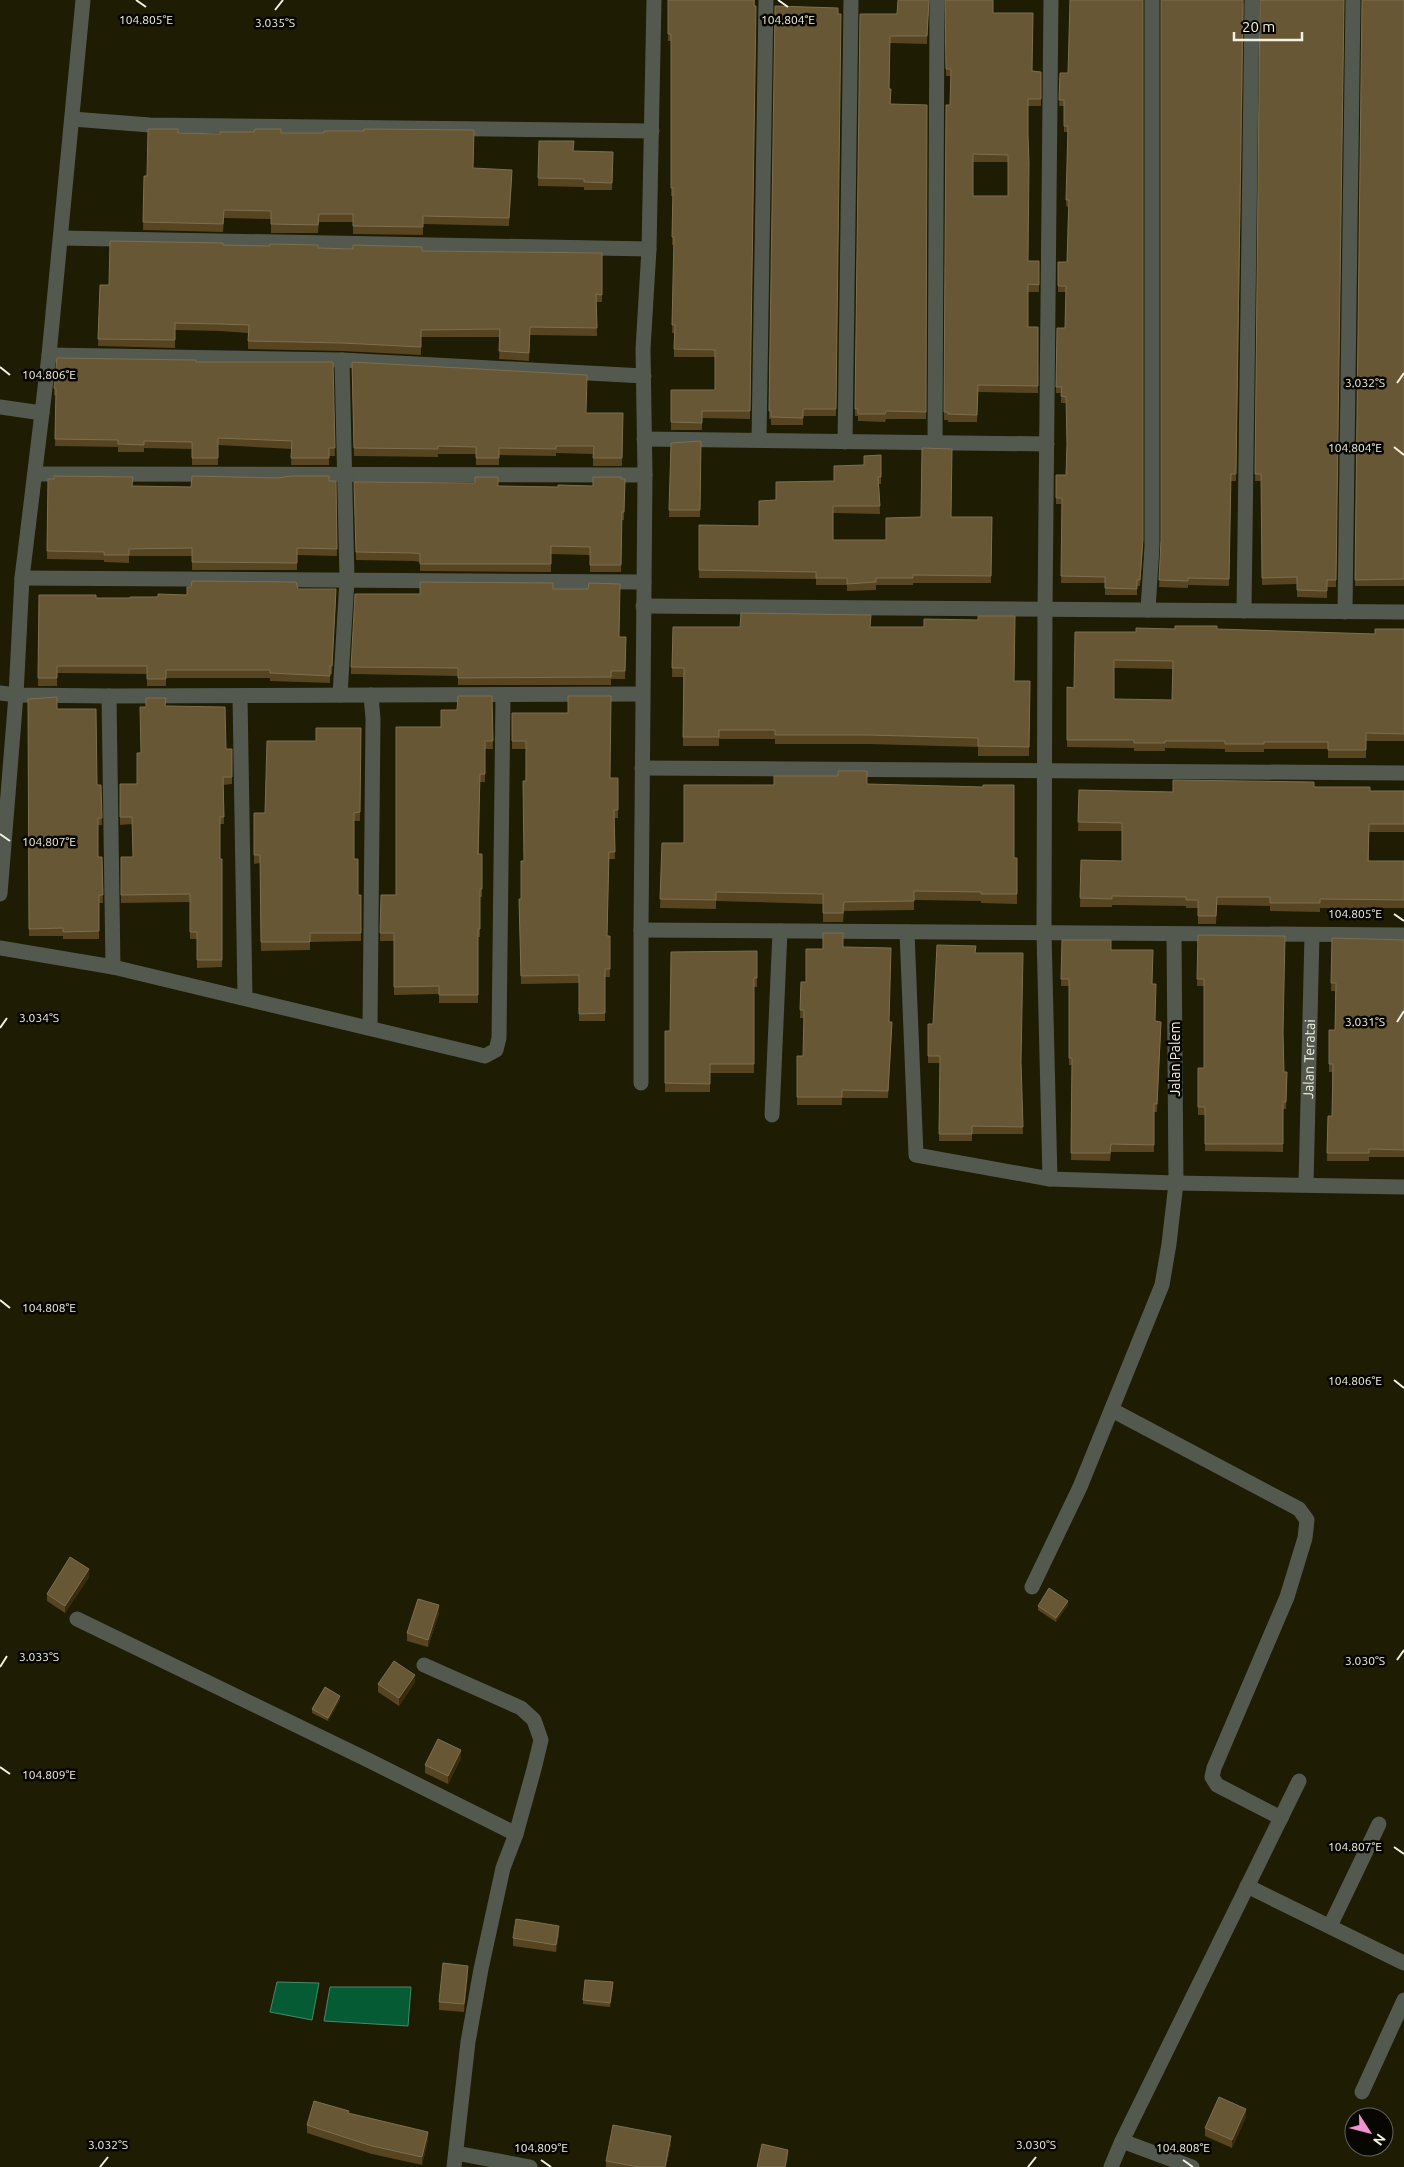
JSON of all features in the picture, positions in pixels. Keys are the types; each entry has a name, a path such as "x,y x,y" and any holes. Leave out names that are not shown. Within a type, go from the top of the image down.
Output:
{"street":[{"path":"0,894 16,695 22,578 49,355 83,0"},
{"path":"641,1083 642,694 645,475 643,349 649,250 654,0"},
{"path":"759,440 766,0"},
{"path":"845,442 851,0"},
{"path":"935,443 937,0"},
{"path":"1050,1179 1044,933 1051,0"},
{"path":"1148,610 1152,546 1152,0"},
{"path":"1244,611 1252,0"},
{"path":"1345,612 1354,0"},
{"path":"72,119 150,125 652,131"},
{"path":"61,238 649,250"},
{"path":"49,355 342,360 644,376"},
{"path":"340,695 347,580 342,360"},
{"path":"0,407 42,413"},
{"path":"644,438 1047,444"},
{"path":"35,474 645,475"},
{"path":"22,578 644,582"},
{"path":"643,606 1404,612"},
{"path":"0,693 16,695 108,696 642,694"},
{"path":"370,1027 371,695"},
{"path":"0,948 113,967 485,1056 496,1050 499,1038 503,695"},
{"path":"108,696 113,967"},
{"path":"240,696 245,998"},
{"path":"642,768 1404,773"},
{"path":"641,930 1404,935"},
{"path":"772,1115 780,931"},
{"path":"907,932 916,1155 1050,1179 1404,1187"},
{"name":"Jalan Palem","path":"1032,1587 1080,1487 1162,1285 1176,1183 1174,934"},
{"name":"Jalan Teratai","path":"1306,1184 1312,935"},
{"path":"1112,1410 1299,1509 1307,1520 1306,1538 1287,1597 1214,1768 1212,1777 1217,1785 1281,1818"},
{"path":"77,1619 516,1834"},
{"path":"424,1665 522,1708 534,1720 541,1740 516,1834 504,1868 481,1969 468,2042 455,2160 530,2167"},
{"path":"1111,2167 1299,1781"},
{"path":"1330,1926 1379,1824"},
{"path":"1247,1886 1404,1964"},
{"path":"1362,2092 1404,2000"},
{"path":"1122,2141 1192,2167"}],"shaded area":[{"path":"277,1982 319,1983 312,2020 270,2012"},
{"path":"330,1987 411,1987 408,2026 324,2021"}],"building":[{"path":"668,0 754,0 754,6 756,6 750,411 702,411 702,423 671,422 671,390 715,390 715,350 674,349 675,325 672,325 674,237 672,237 673,188 671,188 671,34 668,34"},
{"path":"898,0 929,0 927,36 890,36 889,89 891,89 890,104 927,105 926,412 886,411 885,414 858,414 858,409 855,409 860,14 897,14"},
{"path":"945,0 993,0 993,13 1033,13 1032,71 1041,72 1041,99 1028,99 1028,261 1039,261 1039,285 1028,284 1028,327 1038,327 1038,386 978,385 977,415 948,414 948,412 944,412 946,105 950,105 951,69 946,69","holes":["973,154 1008,155 1008,196 973,196"]},
{"path":"1070,0 1143,0 1143,539 1140,580 1137,580 1137,589 1105,588 1105,577 1061,576 1062,498 1056,498 1056,475 1066,475 1067,444 1066,397 1061,396 1062,387 1056,387 1057,328 1065,328 1066,286 1058,286 1058,262 1067,262 1069,200 1066,200 1068,126 1064,126 1064,100 1059,100 1060,73 1068,73"},
{"path":"1161,0 1243,0 1236,474 1231,474 1229,579 1188,578 1188,581 1159,580 1161,540"},
{"path":"1260,0 1344,0 1336,580 1327,580 1327,591 1297,590 1297,577 1262,578 1261,474 1255,474"},
{"path":"1362,0 1404,0 1404,579 1355,580"},
{"path":"775,6 838,8 838,14 841,14 836,409 803,409 803,418 771,417 771,411 769,411"},
{"path":"148,129 178,129 178,133 220,134 220,132 254,132 255,129 281,129 281,133 324,133 324,131 364,131 364,129 474,130 473,168 512,170 509,218 423,216 423,227 353,226 353,214 319,214 318,225 271,224 271,211 224,210 223,224 143,222 144,176 147,176"},
{"path":"539,141 574,141 573,151 613,152 612,183 584,182 584,179 538,178"},
{"path":"110,241 223,243 223,245 270,246 270,244 318,245 318,248 353,249 353,245 422,247 422,251 602,253 602,295 596,294 597,328 530,327 529,353 499,351 500,329 421,330 421,347 248,341 249,325 220,324 175,323 175,340 98,339 100,285 109,285"},
{"path":"57,358 196,360 196,362 333,362 335,448 329,448 329,458 291,458 292,441 218,438 218,458 192,458 192,442 144,441 144,445 118,444 118,440 55,439 56,389 54,388"},
{"path":"352,362 587,375 586,413 623,413 622,458 593,458 594,446 556,446 556,449 499,448 499,458 476,458 476,447 438,446 438,449 354,448"},
{"path":"701,441 700,510 669,510 671,443"},
{"path":"922,448 952,449 951,517 992,517 991,576 913,575 913,578 876,578 876,582 847,584 847,578 816,578 816,572 699,570 699,525 759,526 759,501 776,500 776,482 834,481 834,466 864,465 864,456 881,455 881,477 878,477 880,506 833,506 833,540 886,540 886,518 921,517"},
{"path":"54,476 133,477 132,486 191,487 192,476 277,478 329,476 329,481 336,481 337,549 297,548 297,563 192,562 192,548 129,549 129,555 104,555 104,552 47,551 48,479 54,479"},
{"path":"475,477 498,477 498,486 558,487 558,485 593,486 593,477 621,477 621,479 625,479 621,565 590,565 590,547 551,546 551,564 420,564 420,554 356,552 354,482 475,483"},
{"path":"192,581 296,582 298,589 336,589 330,676 270,673 270,670 166,670 166,679 147,679 147,666 57,666 57,678 38,678 39,595 96,595 96,598 130,598 158,597 158,594 187,595 187,587 191,587"},
{"path":"420,582 553,583 553,589 588,589 589,583 620,584 619,637 626,637 625,671 611,671 611,677 458,678 458,668 351,667 355,594 420,594"},
{"path":"741,613 871,615 870,627 924,627 924,619 978,620 978,616 1015,616 1014,681 1030,681 1029,747 978,746 978,738 775,735 775,730 719,730 719,737 683,737 684,668 672,668 673,627 740,627"},
{"path":"1175,626 1217,626 1217,629 1375,634 1375,629 1404,629 1404,734 1366,733 1366,750 1328,750 1328,742 1225,744 1225,741 1134,743 1134,740 1067,740 1067,687 1074,688 1075,632 1136,632 1136,628 1175,629","holes":["1114,660 1173,661 1172,700 1114,699"]},
{"path":"458,696 492,696 493,741 485,741 485,774 480,774 478,854 482,854 482,889 480,889 480,929 478,929 478,995 439,995 439,986 394,987 394,933 380,933 381,895 396,895 396,727 441,727 441,710 457,710"},
{"path":"568,696 611,696 610,778 618,778 618,810 614,810 615,852 609,852 607,936 610,936 610,969 605,969 605,1013 579,1014 579,975 521,976 519,899 521,899 521,861 524,861 523,781 526,781 526,741 512,741 512,713 568,713"},
{"path":"57,697 57,709 96,709 97,785 101,785 102,818 98,818 98,857 102,857 103,895 99,895 99,931 63,932 63,928 29,929 28,699"},
{"path":"146,698 166,698 165,706 225,707 226,749 232,749 232,777 223,777 224,817 220,817 222,960 197,960 197,932 190,932 190,894 121,895 121,857 133,857 132,817 120,817 120,784 137,784 137,753 141,753 140,707 146,707"},
{"path":"316,728 361,728 360,812 354,813 354,859 358,859 358,895 361,895 361,933 310,933 310,942 261,942 260,855 254,855 254,813 265,813 267,741 316,741"},
{"path":"838,771 867,771 867,784 983,787 983,785 1014,785 1014,858 1017,858 1017,894 914,891 914,901 844,902 843,913 823,913 823,894 716,892 716,900 660,899 662,843 684,843 684,785 774,785 774,776 838,776"},
{"path":"1173,780 1314,782 1314,787 1370,787 1370,791 1404,791 1404,824 1369,824 1368,861 1404,861 1404,900 1320,899 1320,903 1270,903 1270,897 1217,897 1216,916 1198,916 1198,900 1186,900 1186,897 1112,896 1112,899 1080,898 1081,860 1122,861 1122,823 1078,822 1079,790 1173,792"},
{"path":"823,933 843,933 843,947 891,948 889,1022 892,1022 888,1091 842,1090 842,1097 797,1097 797,1056 803,1056 804,1010 800,1010 801,982 806,982 806,949 823,949"},
{"path":"1198,935 1285,936 1283,1033 1284,1072 1287,1072 1286,1102 1283,1102 1283,1144 1205,1144 1205,1107 1198,1107 1198,1068 1204,1068 1204,979 1197,979"},
{"path":"1332,938 1404,940 1404,1150 1369,1149 1369,1153 1327,1153 1328,1116 1332,1116 1333,1064 1329,1064 1329,1030 1335,1030 1336,983 1331,983"},
{"path":"1062,940 1111,940 1111,950 1153,950 1152,984 1156,984 1155,1021 1161,1022 1157,1104 1154,1104 1154,1145 1111,1144 1110,1153 1071,1153 1072,1058 1069,1058 1069,979 1061,979"},
{"path":"937,945 976,946 975,953 1023,953 1021,1062 1023,1127 972,1126 972,1134 939,1134 940,1056 928,1056 928,1024 933,1024"},
{"path":"757,951 757,978 754,978 754,1064 710,1064 710,1084 665,1083 665,1031 670,1031 671,952"},
{"path":"70,1557 89,1569 65,1606 47,1594"},
{"path":"1049,1588 1068,1601 1056,1618 1038,1606"},
{"path":"418,1599 439,1605 428,1640 407,1633"},
{"path":"394,1661 415,1675 399,1698 378,1684"},
{"path":"325,1687 340,1696 328,1718 312,1709"},
{"path":"438,1739 461,1750 448,1776 425,1765"},
{"path":"516,1919 559,1926 556,1945 513,1938"},
{"path":"443,1963 468,1966 464,2004 439,2002"},
{"path":"585,1980 613,1982 610,2003 583,2000"},
{"path":"1219,2097 1246,2109 1232,2140 1205,2128"},
{"path":"314,2101 349,2111 348,2113 428,2132 422,2157 372,2146 307,2125"},
{"path":"613,2125 671,2136 665,2167 639,2167 606,2161"},
{"path":"762,2144 788,2150 785,2167 757,2167"}]}
